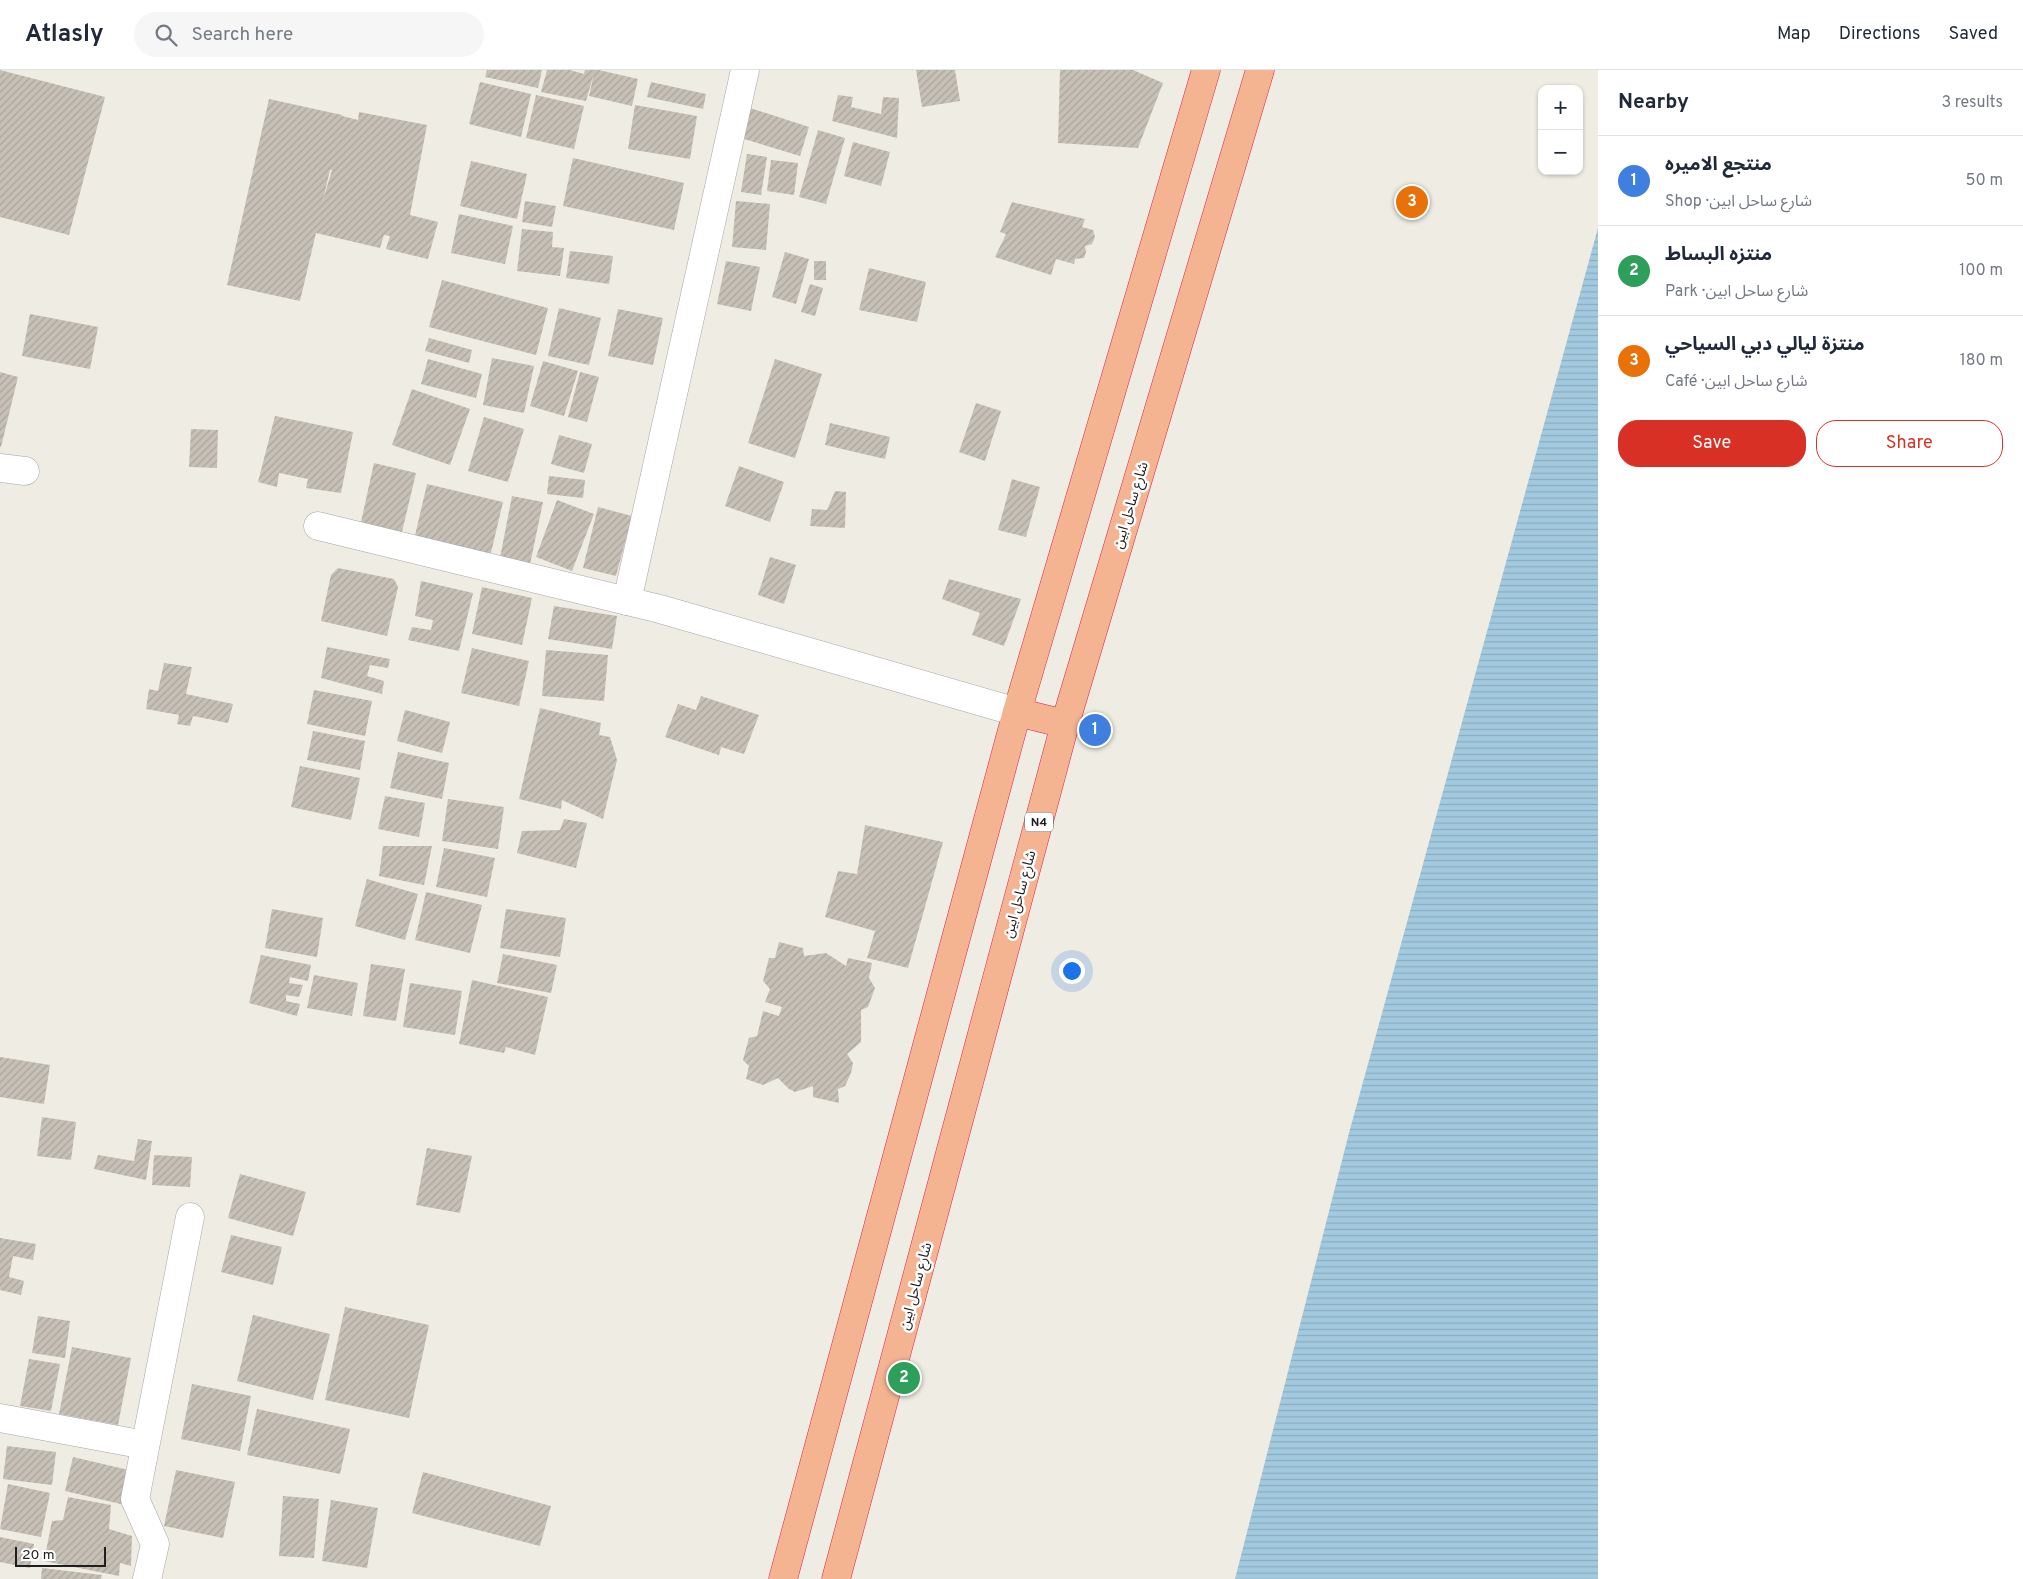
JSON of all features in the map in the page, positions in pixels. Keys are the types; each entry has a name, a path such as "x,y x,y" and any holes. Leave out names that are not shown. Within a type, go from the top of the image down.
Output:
{"highway":[{"path":"784,1579 1017,712 1206,70"},
{"name":"شارع ساحل ابين","path":"836,1579 1065,724 1260,70"},
{"path":"1017,712 1065,724"}],"street":[{"path":"627,601 746,70"},
{"path":"318,526 627,601 1017,712"},
{"path":"148,1579 155,1544 135,1500 190,1217"},
{"path":"0,1418 145,1445"}],"water":[{"path":"1598,228 1598,1579 1235,1579 1349,1133"}],"building":[{"path":"0,70 105,97 69,235 0,217"},
{"path":"487,70 542,70 538,88 485,77"},
{"path":"547,70 570,70 584,74 585,70 599,70 638,79 632,106 589,96 594,73 586,101 541,92"},
{"path":"916,70 955,70 960,101 922,107"},
{"path":"1060,70 1133,70 1163,83 1138,148 1058,143"},
{"path":"480,82 531,94 521,137 469,124"},
{"path":"651,82 706,94 703,109 647,97"},
{"path":"536,95 584,106 574,149 526,138"},
{"path":"838,95 853,97 851,107 881,114 883,97 899,98 897,138 832,121"},
{"path":"269,99 358,120 359,112 427,125 410,215 438,222 428,259 386,249 390,236 384,235 380,248 316,233 300,301 227,285","holes":["330,170 332,170 323,200"]},
{"path":"635,105 697,116 690,159 628,149"},
{"path":"750,108 809,127 800,156 741,138"},
{"path":"818,130 845,138 826,204 799,197"},
{"path":"853,142 890,152 881,186 844,176"},
{"path":"747,154 767,157 761,195 741,192"},
{"path":"573,158 684,183 674,230 563,206"},
{"path":"771,160 798,163 794,195 767,191"},
{"path":"471,161 527,174 517,219 460,206"},
{"path":"525,201 556,206 552,227 522,222"},
{"path":"736,201 770,204 766,250 732,247"},
{"path":"1012,202 1085,219 1082,227 1093,230 1095,237 1092,244 1085,246 1084,258 1075,259 1074,264 1056,259 1051,275 995,257 1006,234 1000,232"},
{"path":"459,214 513,226 505,264 451,253"},
{"path":"522,229 553,232 552,247 564,248 560,276 517,271"},
{"path":"570,251 613,256 609,284 566,278"},
{"path":"785,252 809,259 796,304 772,297"},
{"path":"726,261 760,267 751,311 717,304"},
{"path":"814,261 826,261 826,280 814,280"},
{"path":"869,268 926,282 917,322 859,310"},
{"path":"442,280 548,308 536,355 429,327"},
{"path":"810,284 823,288 815,316 801,312"},
{"path":"559,308 601,318 589,365 548,356"},
{"path":"618,309 663,318 653,365 608,356"},
{"path":"30,314 98,327 90,369 22,356"},
{"path":"429,338 472,350 469,363 425,351"},
{"path":"492,358 534,366 524,413 483,405"},
{"path":"428,359 482,374 476,398 421,384"},
{"path":"775,359 822,374 795,458 748,443"},
{"path":"543,361 578,371 564,416 530,406"},
{"path":"0,372 18,377 1,447 0,447"},
{"path":"580,372 599,377 587,422 568,417"},
{"path":"412,389 470,409 450,465 392,445"},
{"path":"976,403 1001,411 985,461 959,452"},
{"path":"275,416 353,432 341,493 306,488 308,479 279,473 277,487 258,482"},
{"path":"484,417 524,429 508,482 468,471"},
{"path":"830,423 890,437 885,459 825,445"},
{"path":"191,429 218,430 217,468 189,467"},
{"path":"559,435 592,444 584,473 551,464"},
{"path":"374,463 416,473 402,532 361,522"},
{"path":"739,466 784,482 770,522 725,506"},
{"path":"549,476 585,480 583,498 547,494"},
{"path":"1012,479 1040,487 1026,537 998,530"},
{"path":"427,484 503,502 490,557 414,540"},
{"path":"835,491 846,492 845,528 810,526 812,509 827,510"},
{"path":"512,496 543,502 529,569 499,563"},
{"path":"557,500 594,514 572,571 536,557"},
{"path":"598,507 632,516 616,576 583,568"},
{"path":"770,557 796,565 784,604 758,595"},
{"path":"338,568 394,579 398,587 387,636 321,621 331,575"},
{"path":"949,579 1021,599 1004,646 972,635 980,613 942,599"},
{"path":"421,581 473,593 459,651 408,640 412,627 431,630 433,620 415,616"},
{"path":"482,587 532,598 522,645 472,634"},
{"path":"554,606 617,616 612,649 548,639"},
{"path":"327,647 390,659 388,668 370,665 367,676 384,681 382,694 321,678"},
{"path":"472,648 529,661 519,706 461,693"},
{"path":"546,650 608,655 604,701 542,696"},
{"path":"164,663 192,667 186,694 233,704 228,723 193,716 190,726 177,724 179,715 146,709 149,689 158,691"},
{"path":"314,690 372,701 365,736 307,724"},
{"path":"701,696 759,715 744,754 721,747 719,755 665,737 678,704 696,710"},
{"path":"540,708 601,723 599,735 610,737 617,760 603,819 562,800 561,809 519,799"},
{"path":"405,710 450,722 442,753 397,741"},
{"path":"313,731 365,741 360,770 307,760"},
{"path":"398,752 449,763 442,799 390,788"},
{"path":"300,766 360,778 351,820 291,807"},
{"path":"385,796 425,803 419,837 378,829"},
{"path":"448,799 504,807 498,849 442,841"},
{"path":"564,819 587,823 576,868 517,853 522,831 560,830"},
{"path":"865,825 943,842 908,968 867,958 875,931 825,917 838,871 857,874"},
{"path":"383,846 432,846 424,885 379,876"},
{"path":"444,848 495,858 487,897 436,887"},
{"path":"367,879 418,894 405,940 355,926"},
{"path":"426,892 482,905 470,953 415,940"},
{"path":"272,909 323,918 317,957 265,948"},
{"path":"506,909 566,918 560,957 500,948"},
{"path":"779,942 803,948 804,956 826,953 846,966 848,958 872,963 869,978 875,988 868,1007 861,1010 861,1042 847,1054 853,1063 845,1086 838,1089 839,1103 813,1097 813,1086 795,1092 778,1078 763,1085 746,1079 749,1066 743,1060 749,1038 757,1036 763,1011 779,1016 782,1007 765,1002 770,989 763,981 769,958 775,958"},
{"path":"503,954 557,965 551,993 497,983"},
{"path":"261,955 311,965 308,981 290,977 289,983 303,985 299,997 286,995 286,1001 300,1004 297,1016 249,1003"},
{"path":"371,964 405,969 396,1021 363,1016"},
{"path":"314,975 358,983 352,1016 307,1008"},
{"path":"472,980 548,997 535,1055 506,1047 504,1053 459,1044"},
{"path":"410,983 462,991 455,1035 403,1027"},
{"path":"0,1057 50,1065 44,1104 0,1097"},
{"path":"42,1117 76,1122 71,1160 37,1156"},
{"path":"138,1139 152,1141 146,1180 94,1169 98,1155 134,1161"},
{"path":"427,1148 472,1156 460,1213 416,1205"},
{"path":"154,1155 192,1157 190,1187 152,1185"},
{"path":"240,1174 306,1192 293,1236 228,1218"},
{"path":"231,1235 282,1247 273,1285 221,1272"},
{"path":"0,1238 36,1244 33,1260 13,1256 9,1277 24,1281 21,1295 0,1290"},
{"path":"345,1307 429,1325 409,1418 325,1400"},
{"path":"253,1315 330,1334 313,1400 237,1381"},
{"path":"38,1316 70,1321 65,1358 32,1353"},
{"path":"72,1347 131,1358 118,1425 59,1414"},
{"path":"29,1359 60,1364 51,1411 20,1406"},
{"path":"192,1384 251,1396 240,1451 181,1439"},
{"path":"257,1409 350,1429 340,1474 247,1455"},
{"path":"7,1446 56,1452 52,1485 3,1479"},
{"path":"73,1457 133,1471 125,1505 65,1491"},
{"path":"176,1470 235,1482 223,1538 164,1526"},
{"path":"423,1472 551,1506 540,1546 412,1513"},
{"path":"8,1484 50,1493 41,1537 0,1529"},
{"path":"283,1496 319,1499 314,1558 279,1556"},
{"path":"68,1497 111,1505 109,1529 132,1536 131,1566 120,1563 119,1576 44,1561 52,1521 63,1520"},
{"path":"331,1500 378,1508 367,1568 322,1561"},
{"path":"0,1537 34,1544 30,1568 0,1562"},
{"path":"42,1568 102,1575 101,1579 41,1579"}],"place":[{"name":"منتزة ليالي دبي السياحي","path":"1412,202"},
{"name":"منتجع الاميره","path":"1095,730"},
{"name":"منتزه البساط","path":"904,1378"}]}
